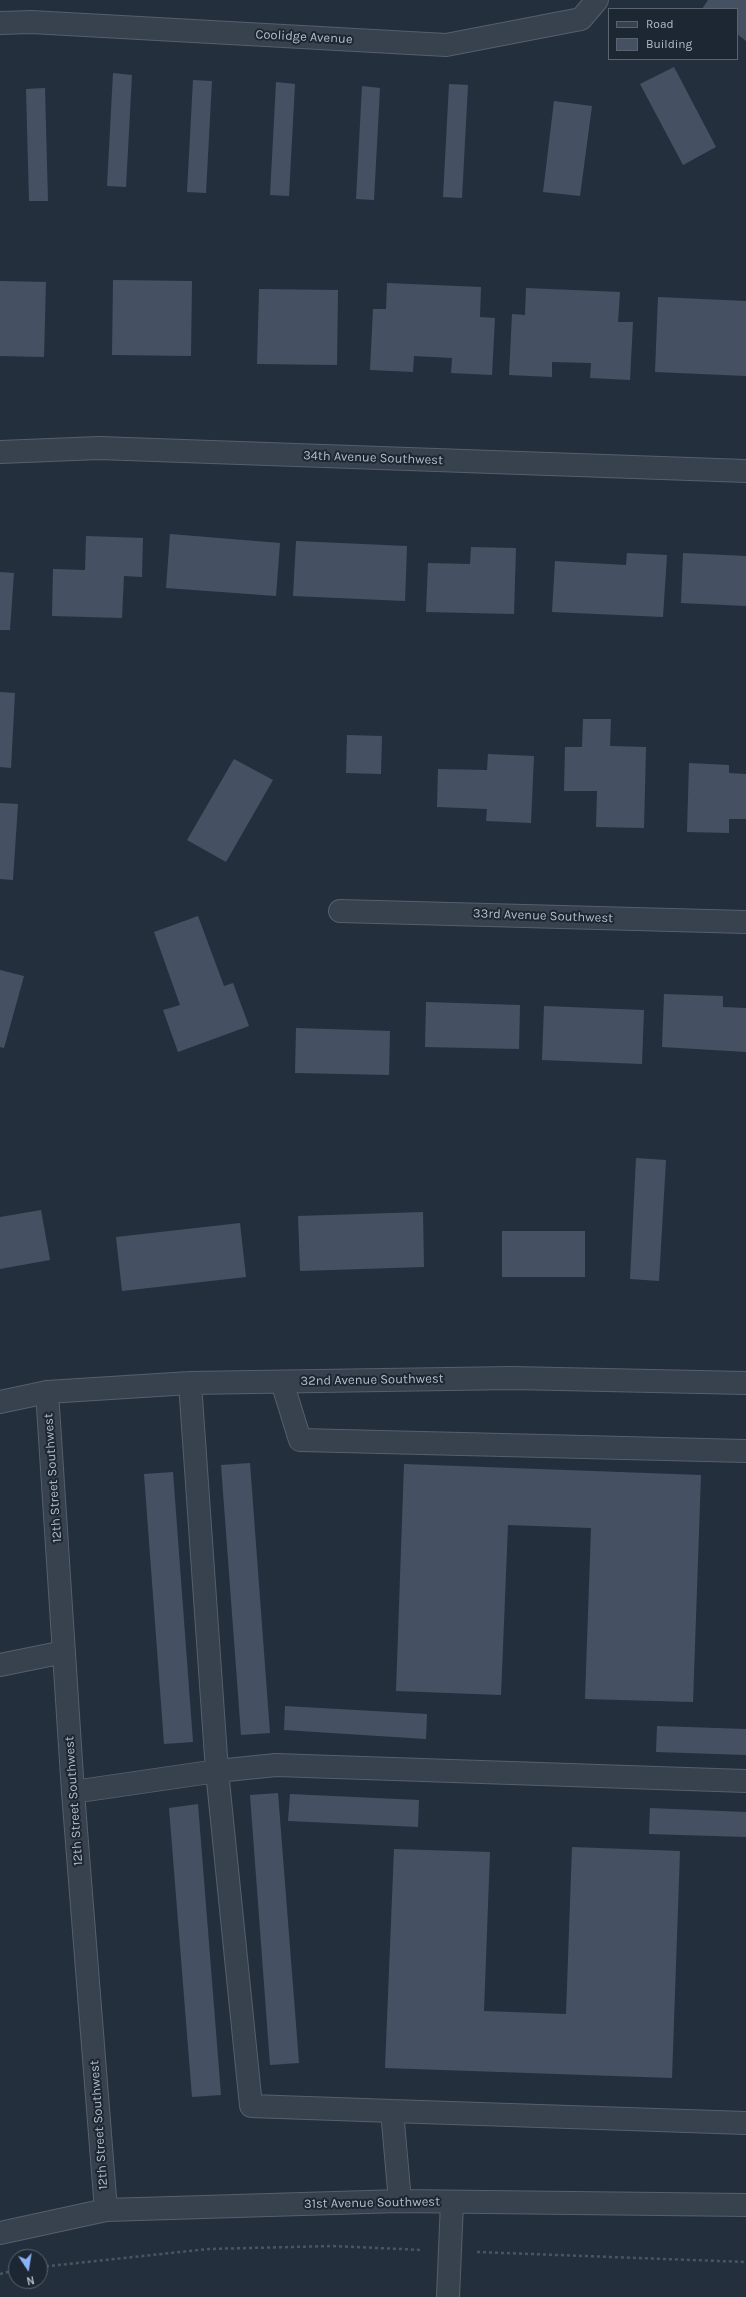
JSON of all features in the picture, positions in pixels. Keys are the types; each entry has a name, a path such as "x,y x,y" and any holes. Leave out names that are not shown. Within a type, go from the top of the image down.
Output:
{"street":[{"name":"Coolidge Avenue","path":"0,23 31,22 446,45 581,19 597,0"},
{"name":"34th Avenue Southwest","path":"0,452 99,448 746,471"},
{"name":"33rd Avenue Southwest","path":"340,911 746,922"},
{"name":"32nd Avenue Southwest","path":"0,1402 47,1392 190,1383 512,1378 746,1383"},
{"path":"282,1382 300,1440 746,1451"},
{"path":"190,1383 217,1771 252,2106 746,2123"},
{"name":"12th Street Southwest","path":"47,1392 73,1792 106,2210"},
{"path":"0,1665 64,1652"},
{"path":"73,1792 217,1771 276,1765 746,1781"},
{"path":"392,2111 400,2201"},
{"name":"31st Avenue Southwest","path":"0,2233 106,2210 400,2201 746,2205"},
{"path":"448,2297 452,2202"}],"path":[{"path":"48,2266 208,2249 333,2246 746,2262"}],"building":[{"path":"708,0 746,0 746,41 738,35 738,8 703,8"},
{"path":"674,67 716,147 683,165 640,84"},
{"path":"113,73 132,75 126,187 107,186"},
{"path":"193,80 212,81 206,193 187,192"},
{"path":"276,82 295,84 289,196 270,195"},
{"path":"449,84 468,85 462,198 443,197"},
{"path":"362,86 380,88 374,200 356,199"},
{"path":"45,88 48,201 29,201 26,89"},
{"path":"554,101 592,106 580,196 543,192"},
{"path":"113,280 192,281 191,356 112,355"},
{"path":"0,281 46,282 44,357 0,356"},
{"path":"387,283 481,287 480,317 495,318 492,375 451,373 452,358 414,356 413,372 370,370 373,309 386,309"},
{"path":"526,288 620,292 618,322 633,322 630,380 590,378 591,363 552,362 552,377 509,375 512,314 525,315"},
{"path":"259,289 338,290 337,365 257,364"},
{"path":"658,297 746,301 746,376 655,372"},
{"path":"170,534 280,543 276,596 166,588"},
{"path":"86,536 143,538 142,577 124,576 122,618 52,616 53,569 85,570"},
{"path":"296,541 407,546 405,601 293,596"},
{"path":"471,547 516,548 514,614 426,612 428,563 470,564"},
{"path":"627,553 667,555 663,617 552,612 555,561 626,565"},
{"path":"683,553 746,556 746,606 681,603"},
{"path":"0,572 14,573 10,630 0,630"},
{"path":"0,692 15,693 11,768 0,767"},
{"path":"583,719 611,719 610,746 646,747 644,828 596,827 597,791 564,791 565,747 582,747"},
{"path":"347,735 382,736 381,774 346,773"},
{"path":"488,754 534,756 531,823 486,821 487,809 437,807 438,769 487,770"},
{"path":"234,759 273,780 226,862 187,840"},
{"path":"689,763 729,765 729,773 746,774 746,819 729,819 729,833 687,832"},
{"path":"0,803 18,804 13,880 0,879"},
{"path":"198,916 224,986 233,983 249,1026 178,1052 163,1010 180,1005 154,932"},
{"path":"0,970 24,976 4,1048 0,1047"},
{"path":"664,994 723,996 723,1007 746,1008 746,1052 662,1047"},
{"path":"426,1002 520,1005 519,1049 425,1047"},
{"path":"544,1006 644,1010 642,1064 542,1060"},
{"path":"296,1028 390,1031 389,1075 295,1073"},
{"path":"636,1158 666,1160 659,1281 630,1279"},
{"path":"41,1210 50,1260 0,1269 0,1217"},
{"path":"423,1212 424,1267 300,1271 298,1216"},
{"path":"240,1223 246,1277 122,1291 116,1237"},
{"path":"502,1231 585,1231 585,1277 502,1277"},
{"path":"250,1463 270,1733 241,1735 221,1465"},
{"path":"404,1464 701,1475 693,1702 585,1699 591,1528 508,1525 501,1695 396,1691"},
{"path":"173,1472 193,1742 164,1744 144,1474"},
{"path":"285,1706 427,1714 426,1739 284,1730"},
{"path":"657,1726 746,1729 746,1755 656,1752"},
{"path":"278,1793 299,2063 270,2065 250,1795"},
{"path":"290,1794 419,1800 418,1827 288,1821"},
{"path":"198,1804 221,2095 192,2097 169,1808"},
{"path":"650,1808 746,1812 746,1837 649,1834"},
{"path":"572,1847 680,1851 672,2078 385,2068 394,1849 490,1852 484,2011 566,2014"}]}
